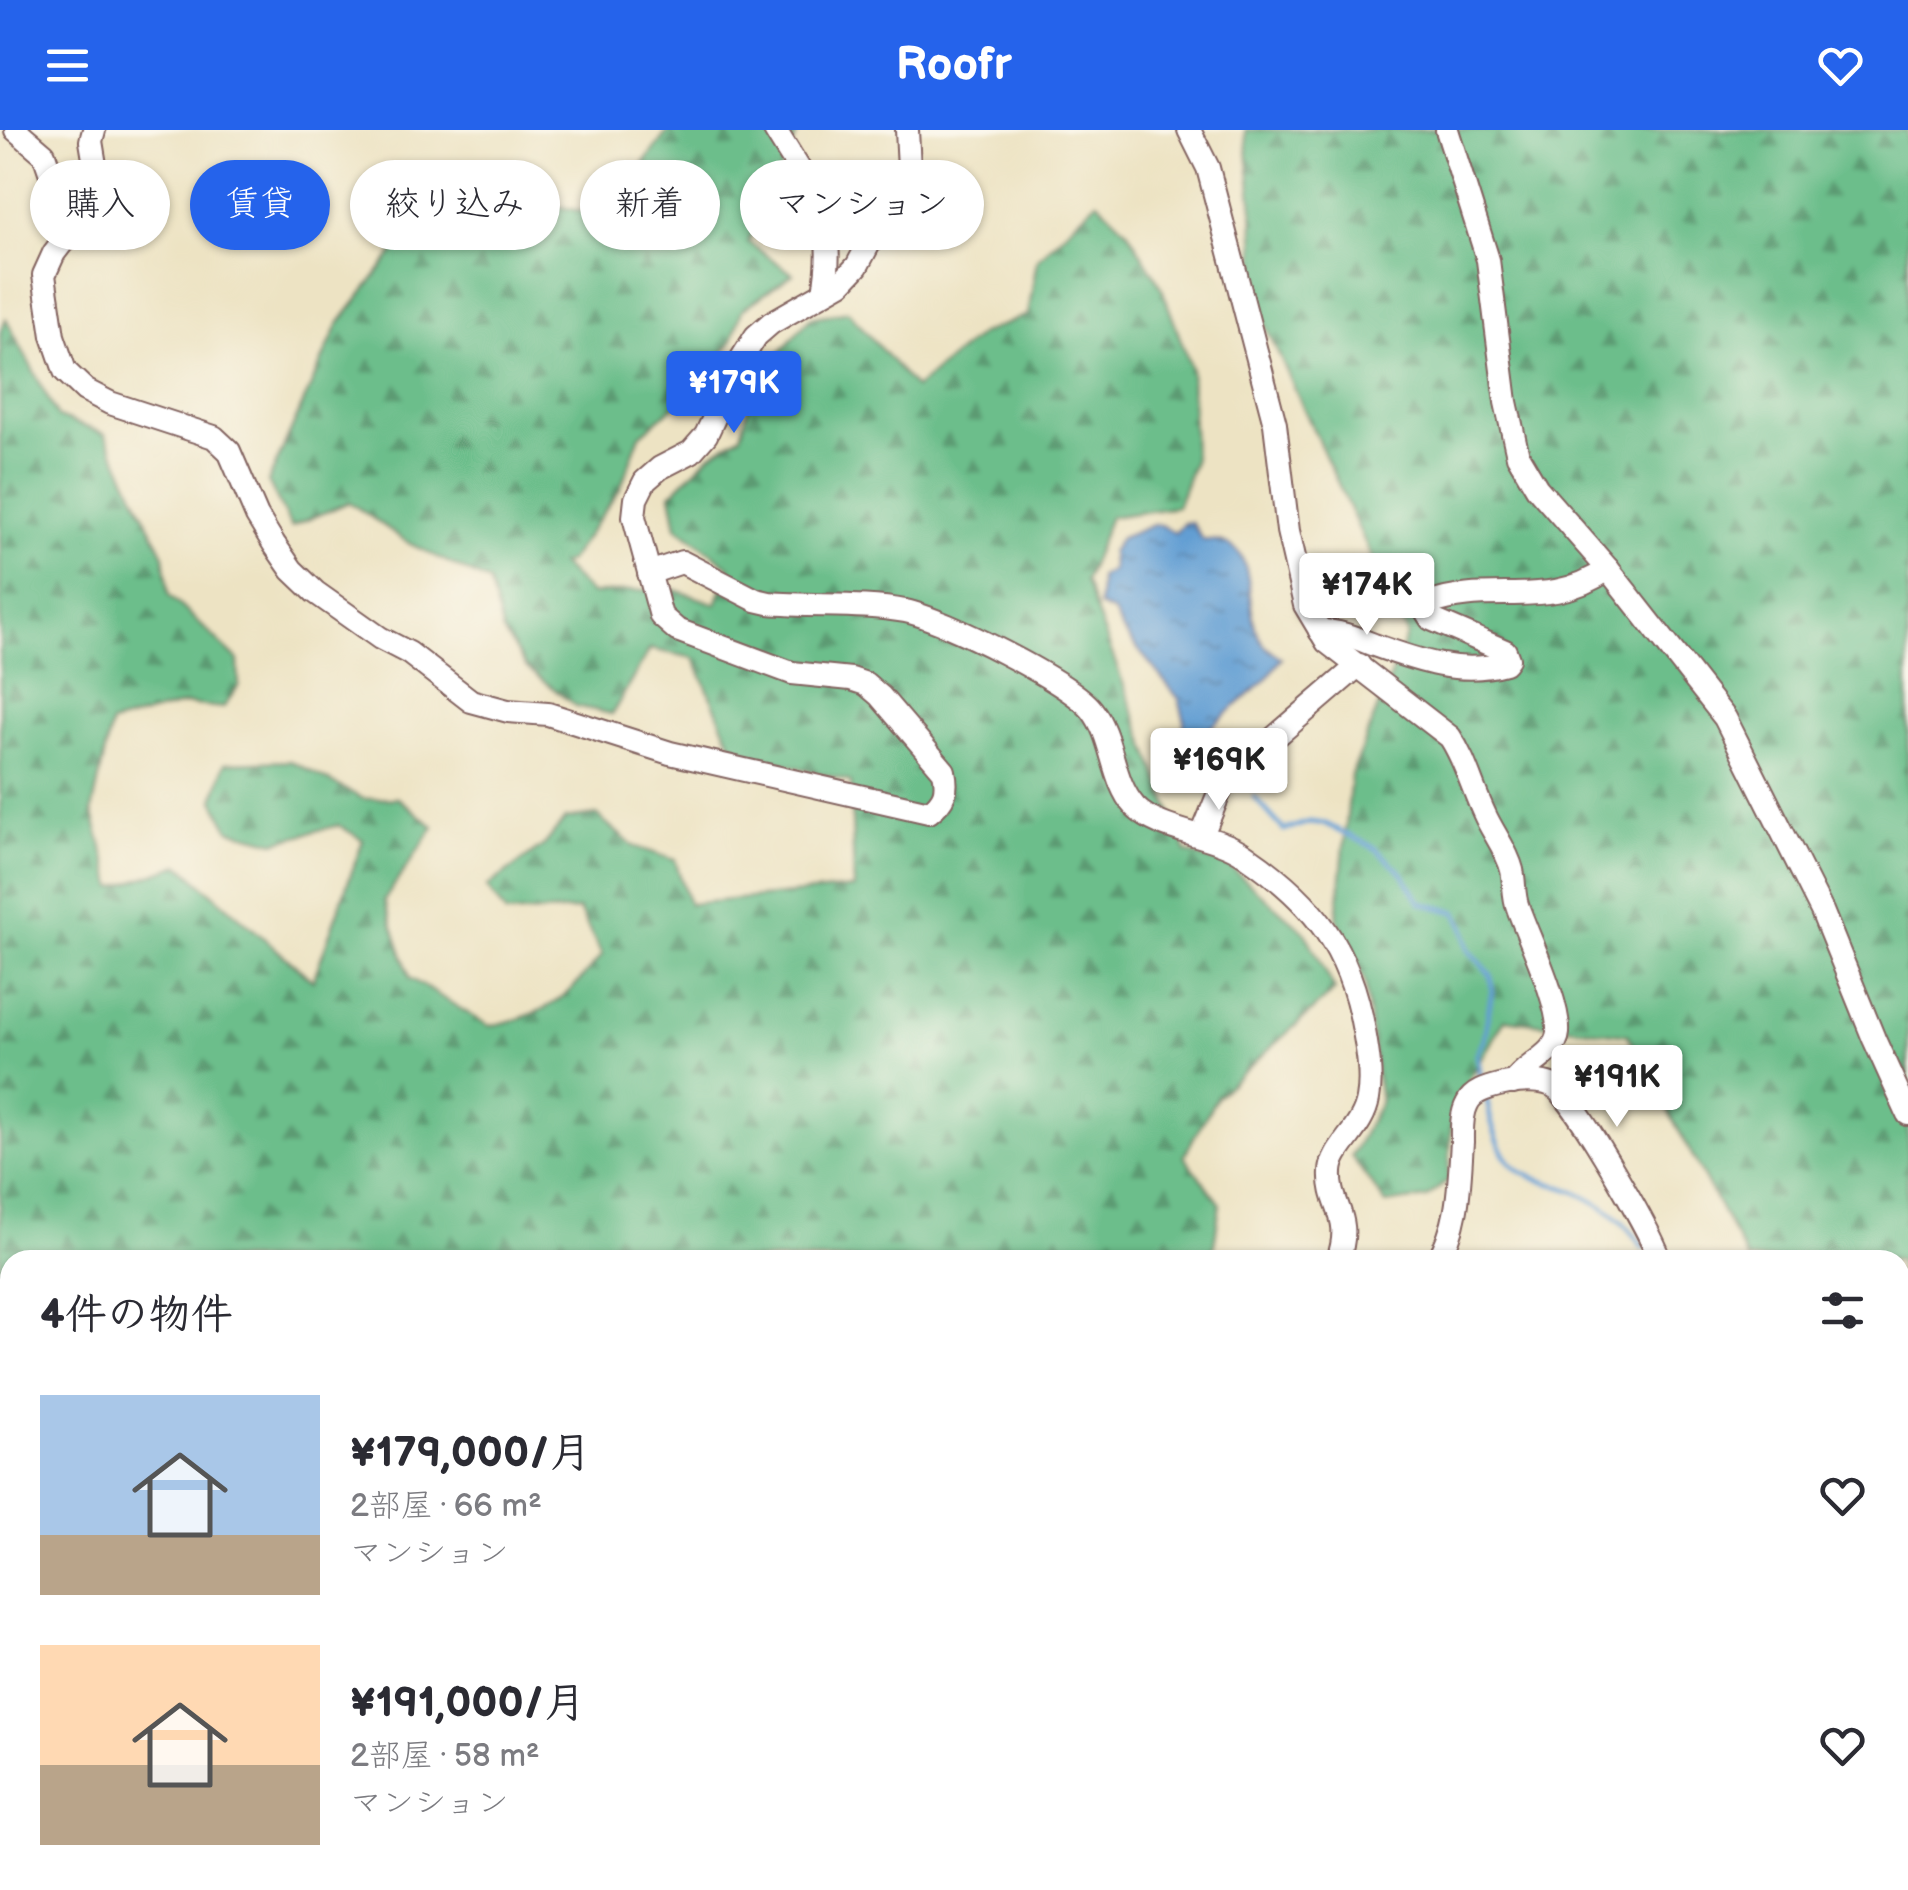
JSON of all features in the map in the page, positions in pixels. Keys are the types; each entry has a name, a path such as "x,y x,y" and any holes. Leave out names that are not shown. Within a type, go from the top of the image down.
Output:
{"street":[{"path":"16,130 46,160"},
{"path":"94,130 91,141 94,160"},
{"path":"776,130 813,190 824,216 830,261 824,292"},
{"path":"56,250 44,275 53,336 64,371 85,390 110,403 214,437 229,451 257,516 292,570 314,592 380,638 409,653 472,701 508,711 548,714 670,754 929,812 942,802 947,786 944,771 866,684 792,673 677,630 661,616 634,518 636,499 645,481 691,452 706,435 756,336 771,323 842,284 857,266 908,168 907,130"},
{"path":"1188,130 1208,168 1217,198 1230,262 1275,424 1288,532 1306,604 1327,642 1450,737 1462,755 1484,814 1507,855 1513,873 1514,898 1554,1006 1558,1034 1551,1051 1464,1110 1457,1212 1442,1250"},
{"path":"1448,130 1488,260 1506,402 1518,456 1537,488 1608,569 1725,718 1822,911 1908,1114"},
{"path":"648,573 682,562 756,600 908,612 945,625 1068,690 1091,708 1104,731 1118,775 1137,808 1153,820 1232,846 1298,898 1328,931 1345,960 1356,989 1369,1070 1362,1122 1336,1154 1331,1169 1332,1186 1345,1224 1340,1250"},
{"path":"1320,630 1336,631 1422,662 1491,667 1505,663 1505,650 1431,619 1426,611 1429,604 1494,595 1552,593 1587,584 1608,569"},
{"path":"1202,835 1224,781 1359,665"},
{"path":"1495,1088 1545,1082 1558,1089 1624,1191 1655,1250"}],"green space":[{"path":"669,130 799,130 785,160 740,160 740,250 759,250 793,274 742,310 731,343 681,400 640,435 620,489 569,561 560,564 591,594 670,588 716,604 730,567 677,527 671,494 711,454 741,435 756,380 810,318 848,311 915,388 980,334 1028,315 1037,259 1097,201 1127,230 1161,286 1191,368 1194,461 1177,507 1110,517 1085,581 1186,852 1229,866 1305,932 1335,990 1217,1096 1184,1156 1220,1204 1213,1250 0,1250 0,333 6,319 58,417 105,434 164,555 169,595 238,660 239,685 223,708 185,704 111,724 92,811 114,888 180,865 313,981 363,840 338,825 275,842 229,830 214,800 225,763 291,761 364,799 398,798 434,827 384,900 410,978 489,1026 526,1016 553,1003 577,984 602,955 579,910 506,914 487,887 545,844 565,819 597,815 633,846 675,860 689,904 854,888 851,782 734,750 694,658 650,649 612,714 576,706 527,668 503,632 489,582 410,544 349,502 291,527 268,482 338,325 395,251 560,250 560,207 580,211 580,250 720,250 720,160 646,160"},
{"path":"1245,130 1908,130 1908,1250 1743,1250 1628,1035 1505,1019 1460,1095 1451,1126 1449,1180 1426,1198 1386,1204 1351,1156 1380,1103 1365,982 1337,918 1351,775 1407,634 1257,307"}],"water":[{"path":"1191,522 1203,540 1222,542 1235,549 1243,560 1259,637 1282,658 1265,681 1184,750 1184,718 1179,699 1124,632 1114,613 1099,606 1100,577 1112,570 1111,552 1120,538 1153,525 1175,533 1184,523"}],"waterway":[{"path":"1197,731 1205,740"},
{"path":"1254,797 1284,830 1310,822 1326,824 1375,848 1402,873 1421,903 1456,912 1469,950 1491,975 1484,1040 1477,1055 1483,1085"},
{"path":"1486,1095 1497,1138 1516,1168 1597,1203 1623,1223 1643,1248"}]}
